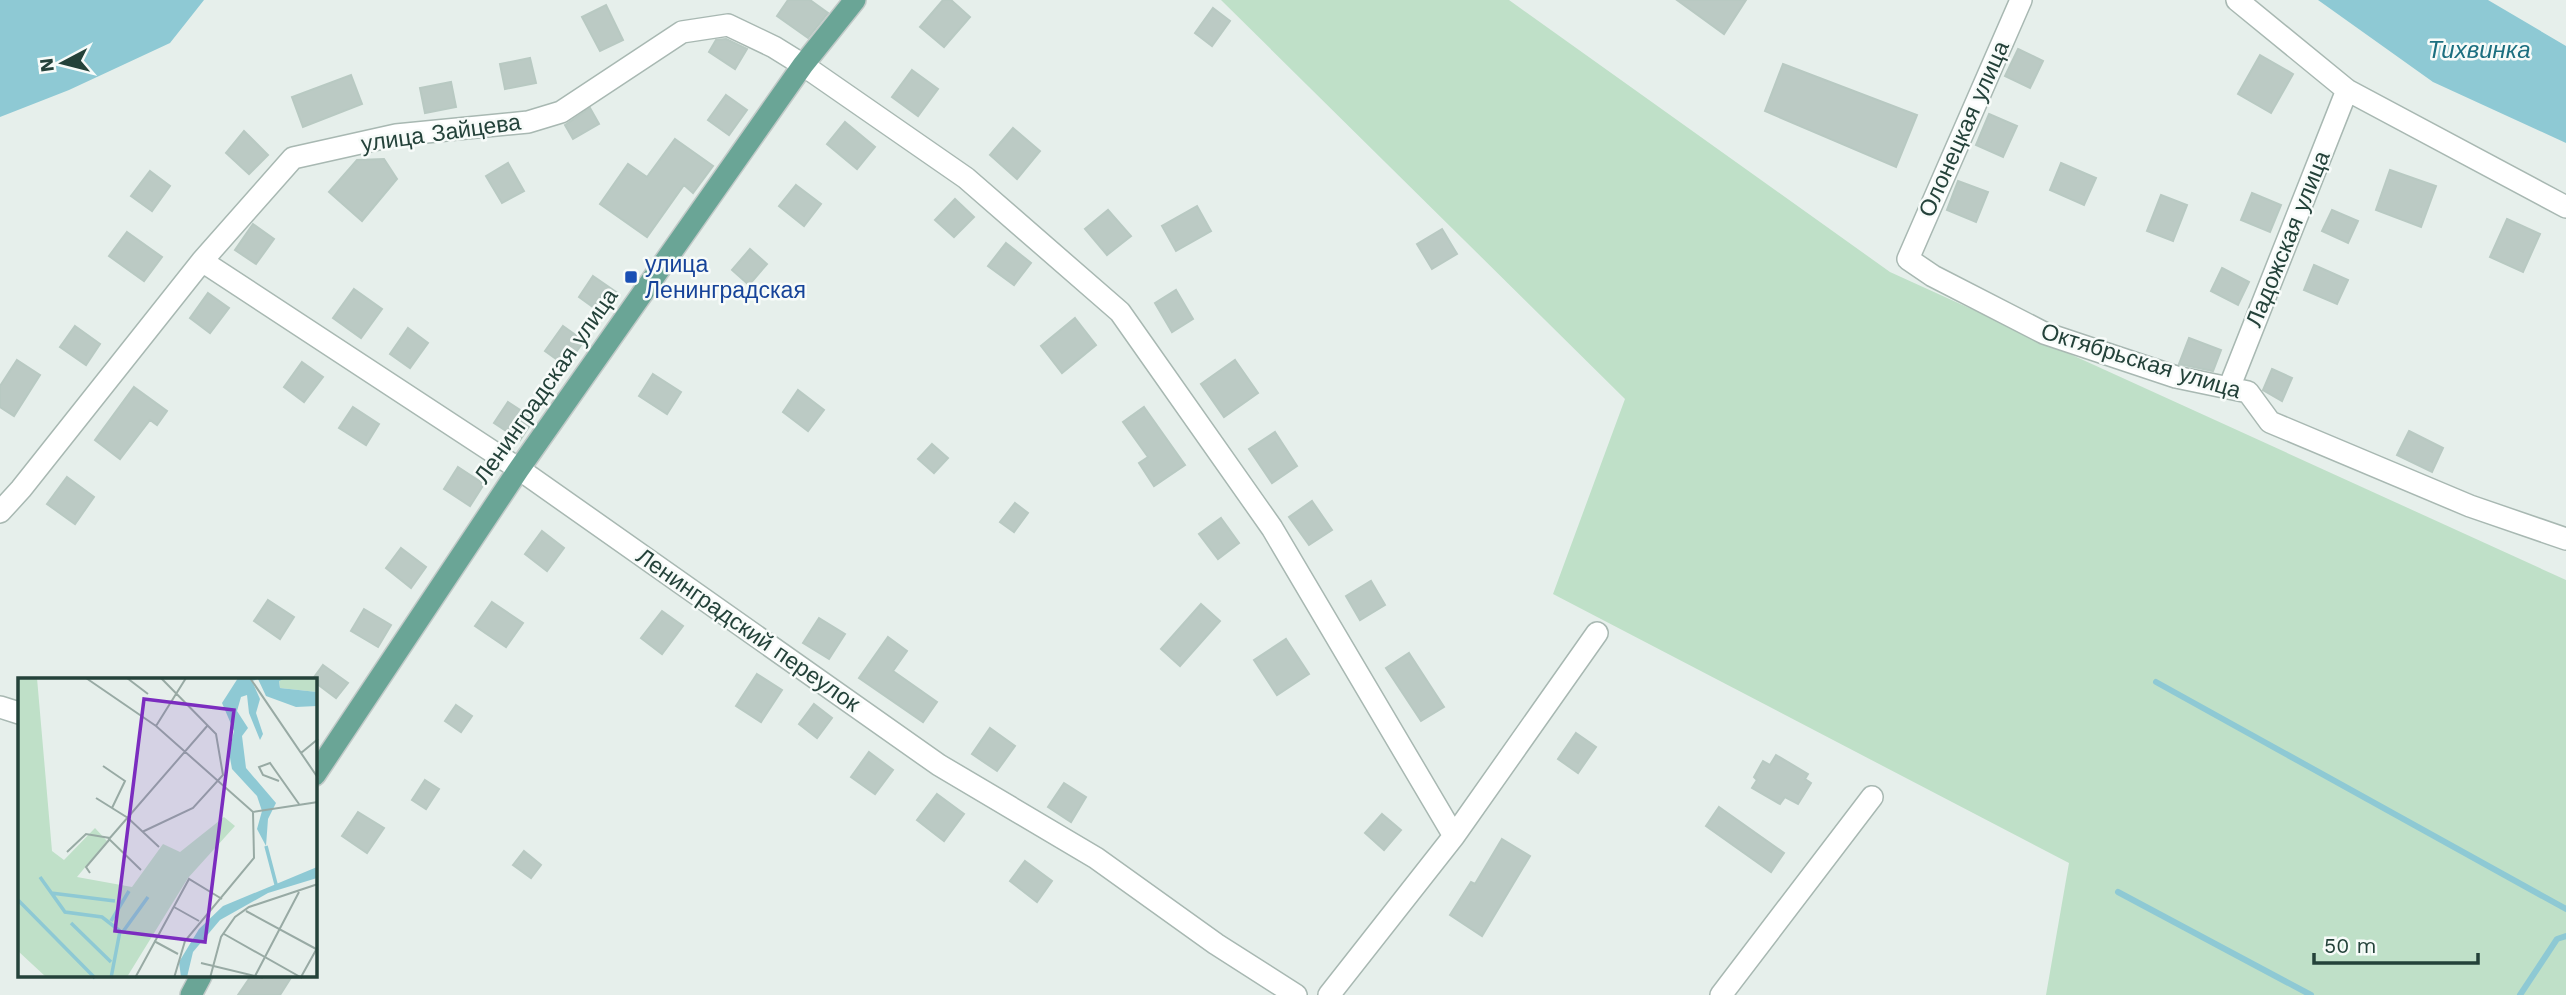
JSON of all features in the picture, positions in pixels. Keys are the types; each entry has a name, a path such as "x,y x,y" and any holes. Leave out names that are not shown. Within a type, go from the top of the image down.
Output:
{"main road":[{"name":"Ленинградская улица","path":"317,772 519,469 803,65 855,0"},
{"path":"191,995 200,978"}],"street":[{"name":"Олонецкая улица","path":"1908,259 2021,0"},
{"path":"2238,0 2347,90 2566,206"},
{"name":"улица Зайцева","path":"0,512 202,261 293,158 396,135 528,122 561,112 682,32 728,25 774,47 803,65 966,178 1120,312 1272,528 1454,836"},
{"name":"Ладожская улица","path":"2230,388 2347,90"},
{"name":"Октябрьская улица","path":"1908,259 1933,276 2044,333 2176,377 2248,392 2270,422 2470,506 2566,539"},
{"name":"Ленинградский переулок","path":"202,261 519,469 939,765 1096,858 1216,944 1296,995"},
{"path":"1329,995 1454,836 1597,633"},
{"path":"0,707 18,713"},
{"path":"1721,995 1871,797"}],"green space":[{"path":"1221,0 1509,0 1890,272 2566,580 2566,995 2046,995 2069,863 1553,594 1625,399"}],"water":[{"path":"0,0 204,0 170,43 69,90 0,117"},
{"name":"Тихвинка","path":"2318,0 2488,0 2566,46 2566,143 2433,82"}],"building":[{"path":"788,0 810,0 828,13 808,38 777,16"},
{"path":"943,0 951,0 970,17 944,47 920,27"},
{"path":"1677,0 1746,0 1724,34"},
{"path":"606,5 623,40 600,51 582,17"},
{"path":"1213,8 1230,21 1212,46 1195,33"},
{"path":"726,39 747,49 735,69 709,52 716,40"},
{"path":"2018,49 2043,61 2030,88 2005,76"},
{"path":"2260,55 2293,74 2271,113 2238,94"},
{"path":"530,58 536,83 505,89 500,64"},
{"path":"1783,64 1917,115 1896,167 1765,111"},
{"path":"912,70 938,89 918,116 892,97"},
{"path":"351,75 362,104 303,127 292,97"},
{"path":"451,82 456,107 425,113 420,88"},
{"path":"726,95 747,110 729,135 708,120"},
{"path":"590,108 599,124 573,139 565,125"},
{"path":"1989,114 2017,126 2003,157 1976,145"},
{"path":"845,122 875,147 857,169 827,144"},
{"path":"1013,128 1040,151 1017,179 990,155"},
{"path":"244,131 268,155 249,174 226,153"},
{"path":"675,139 713,166 693,193 684,185 647,237 600,204 628,164 647,177"},
{"path":"384,159 397,179 362,221 329,192 357,160"},
{"path":"508,163 524,191 502,203 486,176"},
{"path":"2061,163 2096,178 2084,205 2050,190"},
{"path":"2390,170 2436,186 2421,227 2376,210"},
{"path":"150,171 170,186 152,211 131,196"},
{"path":"1958,181 1988,192 1976,222 1947,210"},
{"path":"796,185 821,204 804,226 779,206"},
{"path":"2252,193 2281,205 2270,232 2241,220"},
{"path":"2161,195 2187,205 2173,241 2147,231"},
{"path":"955,199 974,217 954,237 935,220"},
{"path":"1197,206 1211,231 1176,251 1162,226"},
{"path":"1108,210 1131,236 1107,255 1085,229"},
{"path":"2332,210 2358,221 2348,243 2322,231"},
{"path":"2507,219 2540,234 2523,272 2490,257"},
{"path":"253,224 274,239 256,264 235,250"},
{"path":"1442,229 1457,254 1432,269 1417,244"},
{"path":"127,232 162,257 144,281 109,256"},
{"path":"1006,243 1031,263 1014,285 988,266"},
{"path":"750,249 767,264 749,285 732,270"},
{"path":"2314,265 2348,280 2337,304 2304,290"},
{"path":"2222,268 2249,282 2238,305 2211,291"},
{"path":"593,276 619,294 604,315 579,297"},
{"path":"354,289 382,309 361,338 333,318"},
{"path":"1176,290 1193,319 1172,332 1155,303"},
{"path":"208,293 229,308 210,333 190,318"},
{"path":"1075,318 1096,345 1062,373 1041,346"},
{"path":"75,326 100,344 86,365 60,347"},
{"path":"563,326 584,341 566,366 545,351"},
{"path":"408,328 428,343 410,368 390,354"},
{"path":"2189,338 2221,350 2213,371 2179,364"},
{"path":"17,360 40,375 14,416 0,407 0,386"},
{"path":"1235,360 1258,393 1224,417 1201,384"},
{"path":"302,362 323,377 304,402 284,387"},
{"path":"2272,369 2292,378 2282,401 2263,390"},
{"path":"653,374 681,392 667,414 639,396"},
{"path":"134,387 167,411 157,425 150,420 120,459 95,440"},
{"path":"798,390 824,410 808,431 783,412"},
{"path":"508,402 534,419 520,440 494,423"},
{"path":"353,407 379,424 366,445 339,428"},
{"path":"1144,407 1185,465 1154,486 1139,463 1148,457 1123,422"},
{"path":"2409,431 2443,448 2432,472 2397,455"},
{"path":"1275,432 1297,466 1272,483 1249,449"},
{"path":"932,444 948,458 934,473 918,459"},
{"path":"458,467 484,484 470,506 444,489"},
{"path":"67,477 94,497 75,524 47,504"},
{"path":"1312,501 1332,530 1309,545 1289,517"},
{"path":"1015,503 1028,513 1014,532 1000,522"},
{"path":"1221,518 1239,543 1218,559 1199,534"},
{"path":"542,531 564,548 547,571 525,554"},
{"path":"401,548 426,567 411,588 386,568"},
{"path":"1371,581 1385,605 1360,620 1346,596"},
{"path":"268,600 294,617 280,639 254,621"},
{"path":"492,602 523,623 506,647 475,626"},
{"path":"1201,604 1220,621 1180,666 1161,649"},
{"path":"364,609 391,625 378,647 351,631"},
{"path":"662,611 683,626 662,654 641,638"},
{"path":"819,618 845,634 829,659 803,643"},
{"path":"888,637 907,651 893,671 937,702 923,722 859,678"},
{"path":"1286,639 1309,674 1277,695 1254,660"},
{"path":"1409,653 1444,707 1421,721 1386,668"},
{"path":"323,665 348,683 336,698 317,684 317,678 313,678"},
{"path":"757,674 782,690 761,722 736,706"},
{"path":"814,704 832,718 817,738 799,724"},
{"path":"456,705 472,716 461,732 445,721"},
{"path":"990,728 1015,746 997,771 972,754"},
{"path":"1576,733 1596,747 1578,773 1558,759"},
{"path":"869,752 893,770 875,794 851,777"},
{"path":"1776,755 1808,774 1805,779 1811,783 1798,804 1785,797 1780,804 1752,788 1757,780 1754,777 1763,761 1770,765"},
{"path":"425,780 439,789 426,809 412,800"},
{"path":"1064,783 1086,797 1071,822 1048,807"},
{"path":"937,794 964,814 944,841 917,820"},
{"path":"1719,807 1784,853 1771,872 1706,826"},
{"path":"358,812 384,828 367,853 342,836"},
{"path":"1382,814 1401,830 1384,850 1365,833"},
{"path":"1502,839 1530,856 1482,936 1450,915 1471,882 1475,884"},
{"path":"524,851 541,865 531,878 513,865"},
{"path":"1025,861 1052,881 1037,902 1010,881"},
{"path":"250,978 291,978 280,995 238,995"}],"waterway":[{"path":"2156,682 2566,909"},
{"path":"2118,892 2311,995"},
{"path":"2520,995 2557,939 2566,936"}],"place":[{"name":"улица Ленинградская","path":"631,277"}]}
